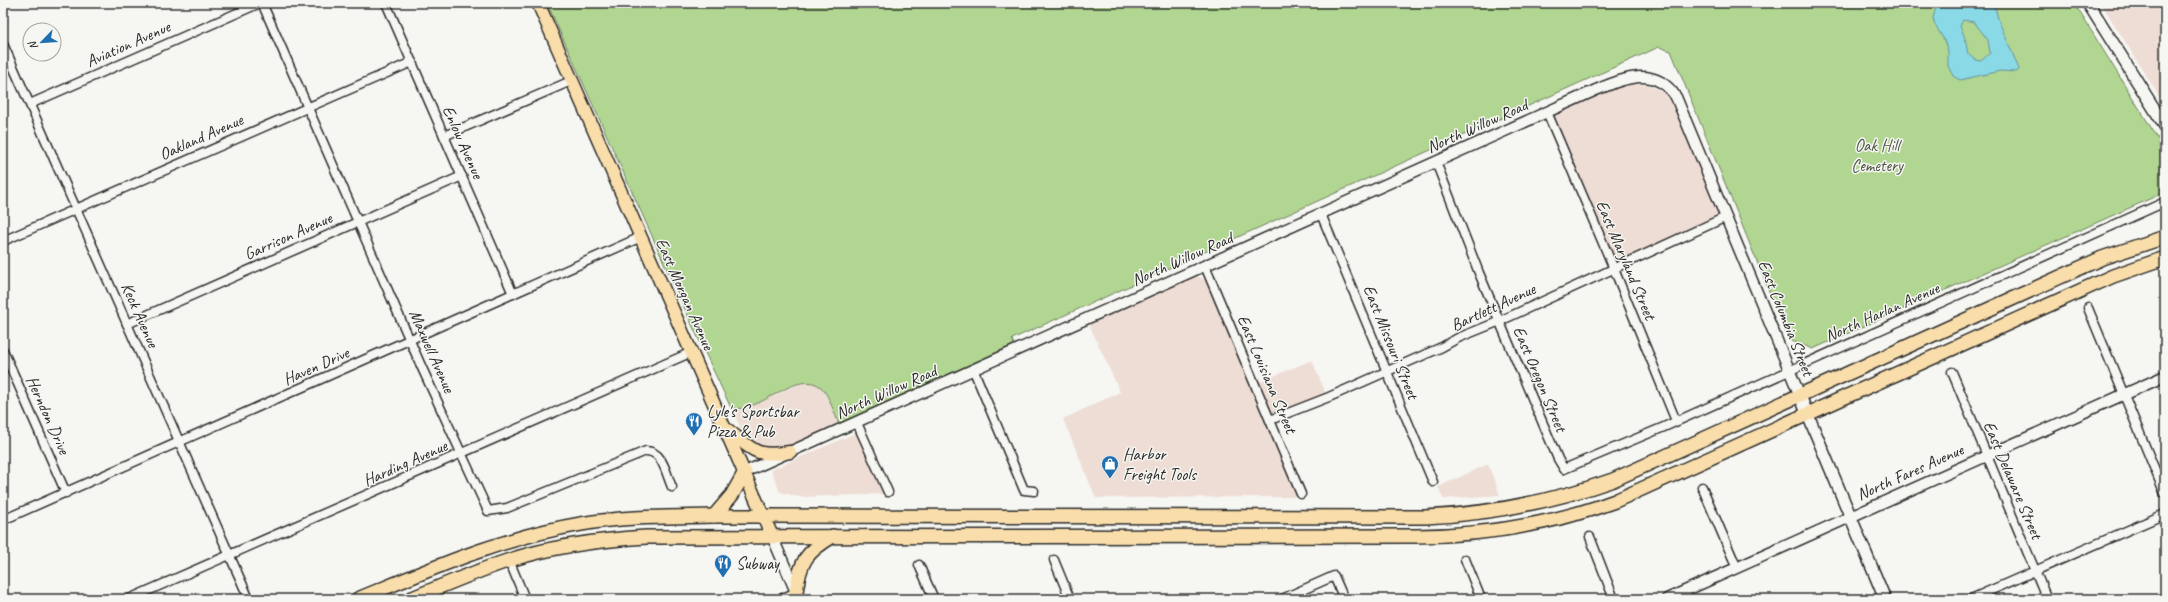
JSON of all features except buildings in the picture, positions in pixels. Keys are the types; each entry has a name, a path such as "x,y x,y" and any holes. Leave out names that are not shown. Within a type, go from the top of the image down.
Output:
{"highway":[{"path":"358,599 471,553 556,529 632,518 714,516 1181,518 1417,517 1472,514 1519,508 1613,480 2102,258 2165,237"},
{"path":"410,599 509,560 573,545 621,538 673,536 1416,536 1493,532 1537,524 1595,508 1638,491 2113,276 2165,258"},
{"path":"714,516 732,495 745,472"},
{"path":"798,596 798,579 807,554 814,547 834,536"}],"main road":[{"name":"East Morgan Avenue","path":"538,3 772,536"},
{"path":"2088,3 2165,126"},
{"name":"East Columbia Street","path":"1800,396 1885,599"},
{"path":"726,429 760,454 772,455 790,452"}],"street":[{"name":"Aviation Avenue","path":"30,104 261,3"},
{"name":"Maxwell Avenue","path":"261,3 410,340 488,511 506,508 646,451 652,451 658,454 672,487"},
{"name":"Enlow Avenue","path":"386,3 513,294"},
{"name":"Keck Avenue","path":"3,44 249,599"},
{"name":"Oakland Avenue","path":"3,242 412,62"},
{"name":"East Columbia Street","path":"1632,78 1647,77 1657,79 1668,86 1676,97 1800,396"},
{"name":"North Willow Road","path":"745,472 974,371 1610,84 1632,78"},
{"path":"444,136 572,80"},
{"name":"East Maryland Street","path":"1547,112 1614,269 1676,421"},
{"name":"East Oregon Street","path":"1436,162 1500,321 1558,459 1562,468 1567,469"},
{"name":"Garrison Avenue","path":"127,324 462,176"},
{"name":"North Harlan Avenue","path":"1567,469 2165,202"},
{"name":"East Missouri Street","path":"1321,214 1434,482"},
{"name":"Bartlett Avenue","path":"1270,420 1329,397 1500,321 1726,217"},
{"name":"Haven Drive","path":"3,520 180,443 641,237"},
{"name":"East Louisiana Street","path":"1205,266 1301,494"},
{"path":"2088,308 2165,494"},
{"name":"Herndon Drive","path":"3,350 66,492"},
{"name":"Harding Avenue","path":"129,599 230,556 692,352"},
{"path":"974,371 1024,490 1034,491"},
{"name":"East Delaware Street","path":"1952,372 2047,599"},
{"name":"North Fares Avenue","path":"1668,599 1849,516 2165,376"},
{"path":"857,423 888,492"},
{"path":"1702,487 1737,568"},
{"path":"1971,599 2165,514"},
{"name":"East Morgan Avenue","path":"772,536 798,596"},
{"path":"1590,537 1614,599"},
{"path":"1465,559 1481,599"},
{"path":"509,560 525,599"},
{"path":"1054,560 1070,599"},
{"path":"919,564 934,599"},
{"path":"1282,599 1334,576 1344,599"},
{"path":"782,599 798,596"}],"shaded area":[{"path":"2101,3 2165,3 2165,38 2152,44 2165,39 2165,100 2162,101"},
{"path":"1634,84 1649,85 1663,92 1674,106 1720,214 1615,264 1551,116 1618,87"},
{"path":"1196,276 1206,280 1297,497 1096,498 1063,419 1120,392 1089,324"},
{"path":"1312,360 1326,394 1272,418 1257,383"},
{"path":"805,381 813,382 823,389 839,424 780,450 755,447 743,433 731,408 739,410 747,408"},
{"path":"856,433 885,494 799,497 780,492 771,470"},
{"path":"1488,464 1500,495 1443,499 1438,487"}],"green space":[{"name":"Oak Hill Cemetery","path":"547,3 2074,3 2165,150 2165,183 2163,193 1813,349 1789,340 1671,51 1659,47 1012,339 1015,347 839,424 824,391 822,388 812,383 802,383 790,387 754,405 742,408 731,408"}],"water":[{"path":"1941,3 1994,3 1998,19 2019,69 2017,72 2000,71 1960,80 1953,76 1948,66 1948,51 1933,18 1936,7","holes":["1963,20 1974,22 1988,40 1990,53 1981,61 1975,60 1968,54 1965,38 1960,26"]}],"place":[{"name":"Lyle's Sportsbar Pizza & Pub","path":"694,436"},
{"name":"Harbor Freight Tools","path":"1110,479"},
{"name":"Subway","path":"723,578"}]}
